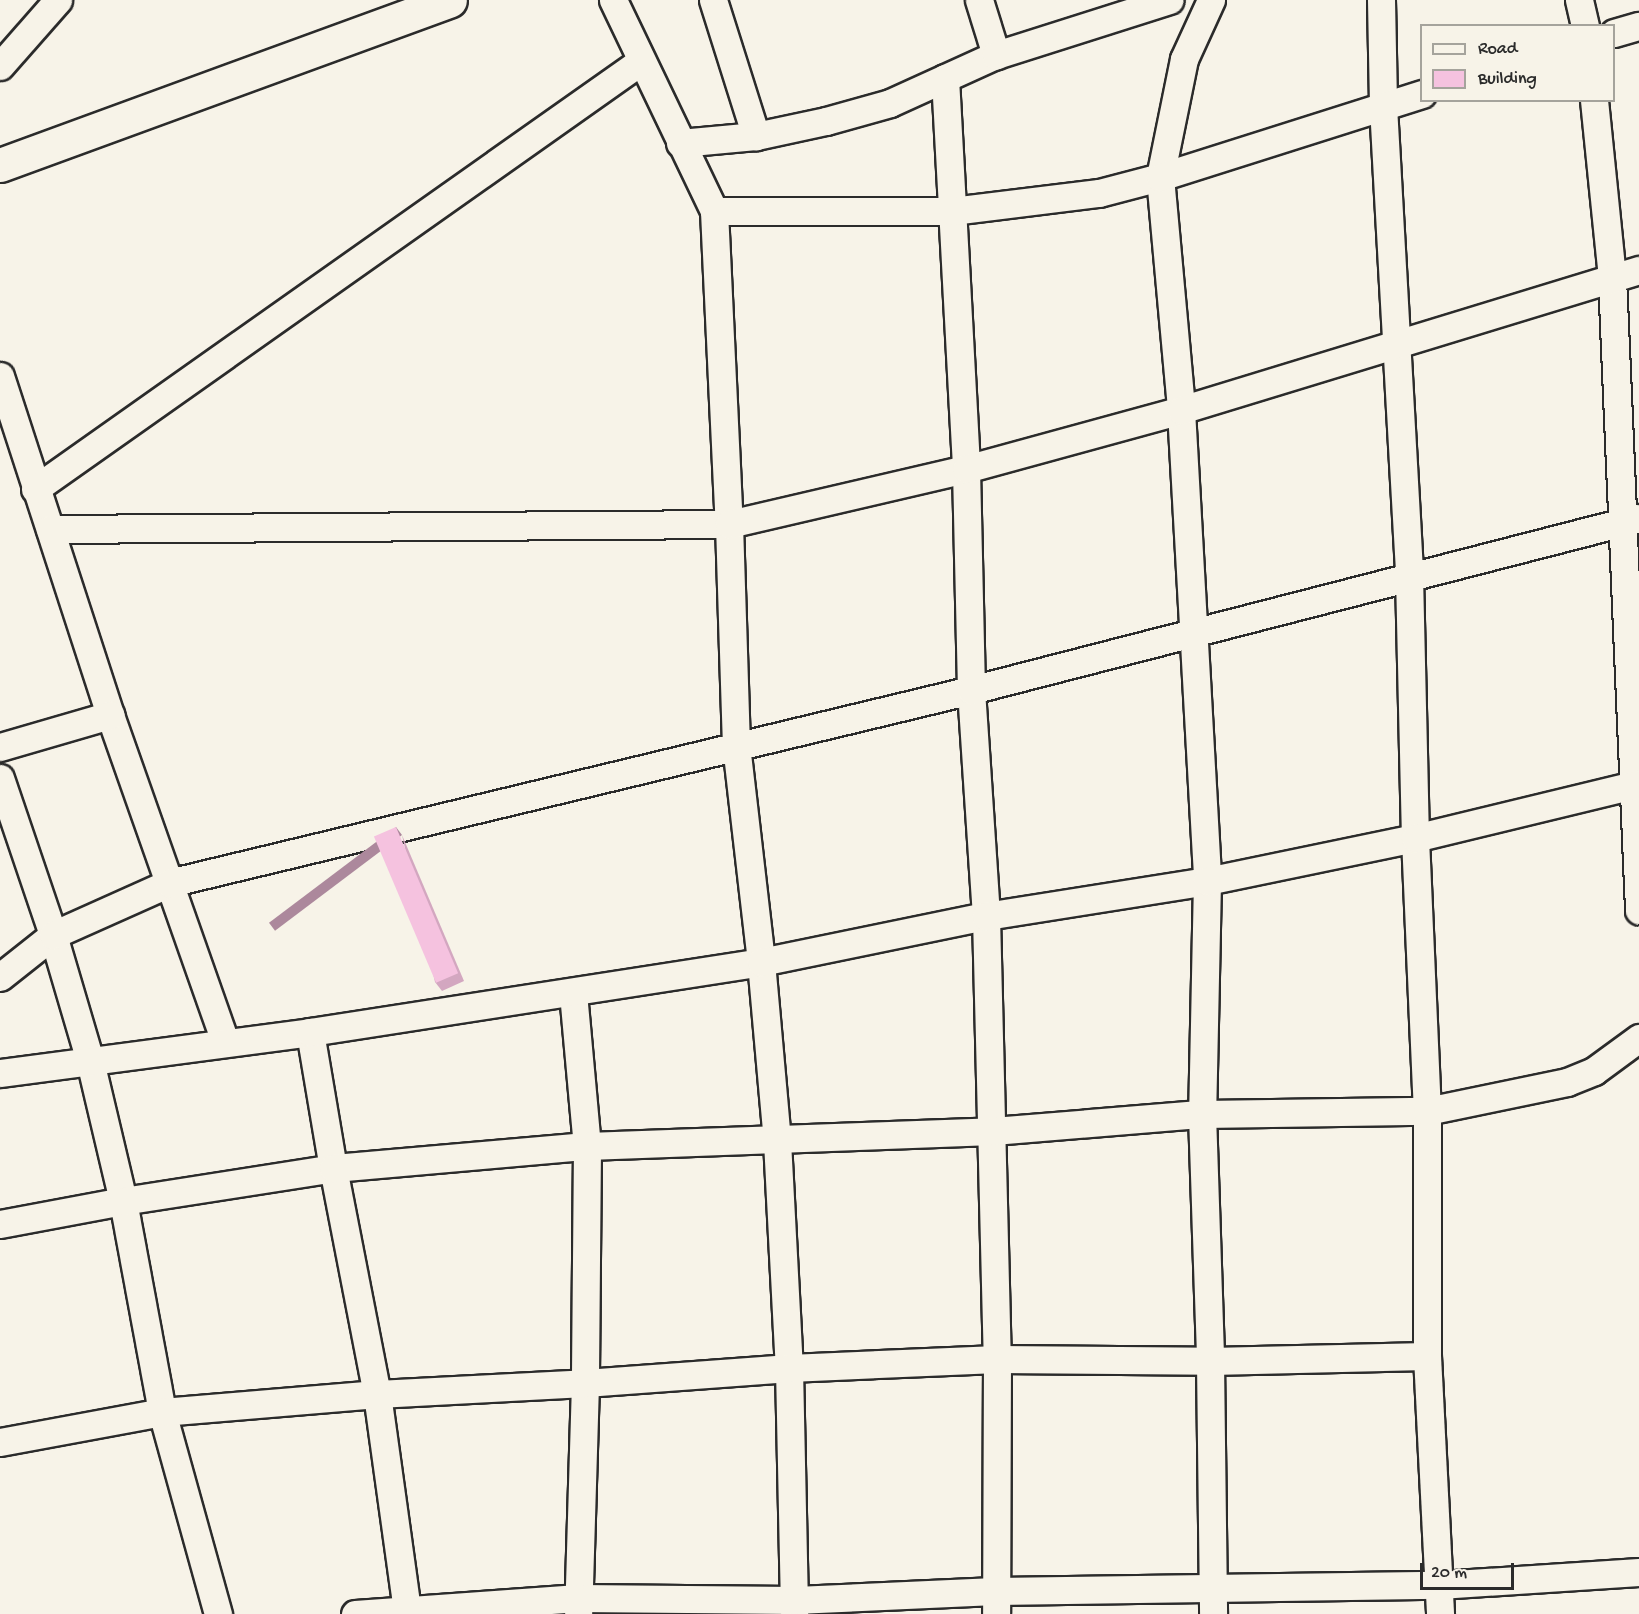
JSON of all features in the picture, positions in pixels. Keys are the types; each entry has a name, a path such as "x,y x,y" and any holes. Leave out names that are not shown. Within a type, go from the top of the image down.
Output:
{"street":[{"path":"0,165 450,0"},
{"path":"613,0 640,61 714,211 729,524 736,745 777,1141 789,1368 795,1607"},
{"path":"712,0 756,136"},
{"path":"978,0 996,56"},
{"path":"680,143 756,136 826,121 890,103 996,56 1169,0"},
{"path":"1211,0 1184,59 1160,177 1181,410 1207,880 1202,1114 1210,1361 1212,1602"},
{"path":"1381,0 1383,106 1408,575 1415,838 1427,1111 1427,1356 1440,1614"},
{"path":"1579,0 1585,24"},
{"path":"0,66 44,5"},
{"path":"1615,33 1639,26"},
{"path":"35,489 640,61"},
{"path":"945,78 966,469 971,690 986,916 997,1359 995,1602"},
{"path":"714,211 952,211 1099,193 1160,177 1420,95"},
{"path":"1594,102 1612,278 1630,520 1639,910"},
{"path":"50,529 729,524 966,469 1181,410 1639,270"},
{"path":"0,376 110,715 225,1042"},
{"path":"0,977 53,935 169,883 971,690 1194,634 1408,575 1630,520"},
{"path":"0,747 110,715"},
{"path":"0,778 53,935 90,1061 123,1201 162,1412 218,1614"},
{"path":"0,1073 310,1032 573,993 760,962 986,916 1207,880 1415,838 1635,785"},
{"path":"573,993 587,1146 585,1383 578,1606"},
{"path":"310,1032 333,1168 377,1394 407,1609"},
{"path":"0,1224 123,1201 333,1168 587,1146 777,1141 993,1131 1202,1114 1427,1111 1567,1082 1594,1071 1639,1038"},
{"path":"0,1442 162,1412 377,1394 585,1383 789,1368 997,1359 1210,1361 1427,1356"},
{"path":"355,1614 407,1609 578,1606 795,1607 995,1602 1212,1602 1639,1572"}],"building":[{"path":"396,827 458,973 436,983 374,836"}]}
